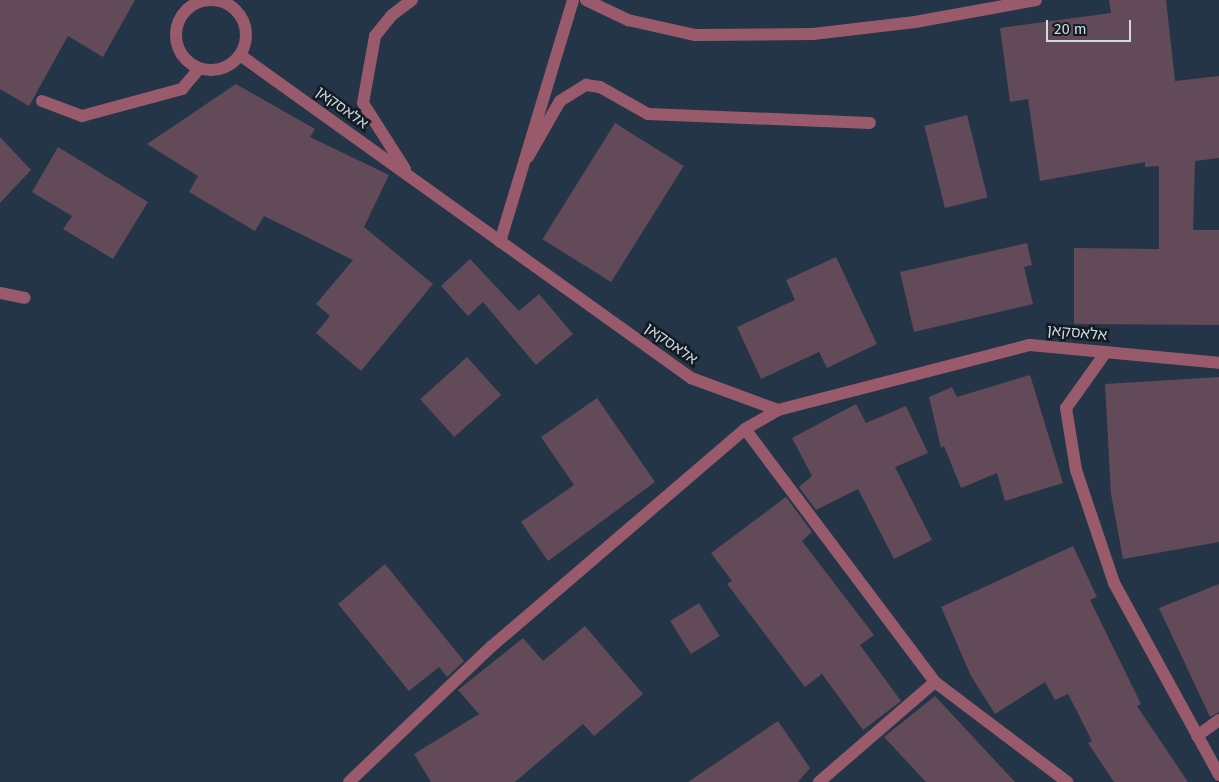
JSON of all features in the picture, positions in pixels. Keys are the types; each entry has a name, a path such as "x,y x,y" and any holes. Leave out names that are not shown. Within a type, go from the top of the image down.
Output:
{"street":[{"path":"205,0 228,5 243,21 245,44 240,55 222,69 199,69 181,54 176,32 185,12 205,0"},
{"path":"411,178 363,103 375,36 392,15 412,0"},
{"path":"500,242 528,157 573,0"},
{"path":"586,0 628,20 704,35 813,34 914,22 1036,0"},
{"name":"אלאסקאן","path":"240,55 691,378 778,410 1030,344 1219,363"},
{"path":"42,101 82,116 182,90 199,69"},
{"path":"528,157 560,101 586,85 600,87 648,114 870,123"},
{"path":"0,293 25,298"},
{"path":"1106,352 1066,408 1076,470 1114,583 1219,775"},
{"path":"349,782 492,646 745,429 778,410"},
{"path":"745,429 935,682 1059,779"},
{"path":"819,782 935,682"},
{"path":"1197,736 1219,720"}],"building":[{"path":"0,0 135,0 103,57 68,36 29,106 0,89"},
{"path":"1109,0 1166,0 1175,81 1219,76 1219,158 1195,161 1193,230 1219,230 1219,325 1074,324 1074,248 1159,249 1159,166 1145,167 1145,162 1040,181 1028,99 1010,102 1000,28 1111,13"},
{"path":"236,84 315,129 310,137 389,175 364,227 433,284 361,371 316,333 330,316 316,304 353,260 264,216 255,231 189,192 198,176 147,144"},
{"path":"967,115 988,197 945,208 924,126"},
{"path":"615,123 684,166 611,282 542,239"},
{"path":"0,137 31,170 0,203"},
{"path":"58,147 148,202 113,259 63,229 72,216 32,192"},
{"path":"1027,243 1032,265 1024,267 1033,304 914,332 900,272"},
{"path":"836,257 877,344 827,368 819,352 761,379 737,327 795,300 786,280"},
{"path":"470,259 519,311 539,294 573,334 536,365 483,302 468,316 441,286"},
{"path":"467,357 501,395 454,437 420,399"},
{"path":"1030,375 1063,483 1005,501 997,473 961,488 944,446 941,448 929,397 952,387 957,397"},
{"path":"1219,377 1219,542 1123,559 1111,494 1105,384"},
{"path":"597,398 655,482 548,561 521,522 574,485 541,437"},
{"path":"856,404 866,423 906,406 928,453 895,467 932,540 894,559 858,489 816,510 799,487 812,476 792,438"},
{"path":"786,497 812,532 802,541 874,635 860,645 901,701 863,730 822,674 805,687 727,584 732,581 711,553"},
{"path":"1073,546 1097,597 1090,600 1141,704 1137,706 1188,782 1114,782 1088,743 1092,741 1068,694 1055,700 1045,682 995,714 971,676 941,607"},
{"path":"385,564 464,661 447,677 439,667 409,691 338,604"},
{"path":"1219,584 1219,712 1210,717 1159,608"},
{"path":"699,603 720,636 691,654 670,621"},
{"path":"585,626 643,694 594,736 583,724 515,782 431,782 414,754 479,714 458,690 523,638 543,661"},
{"path":"935,696 1015,782 926,782 884,737"},
{"path":"778,721 810,768 798,782 688,782"}]}
